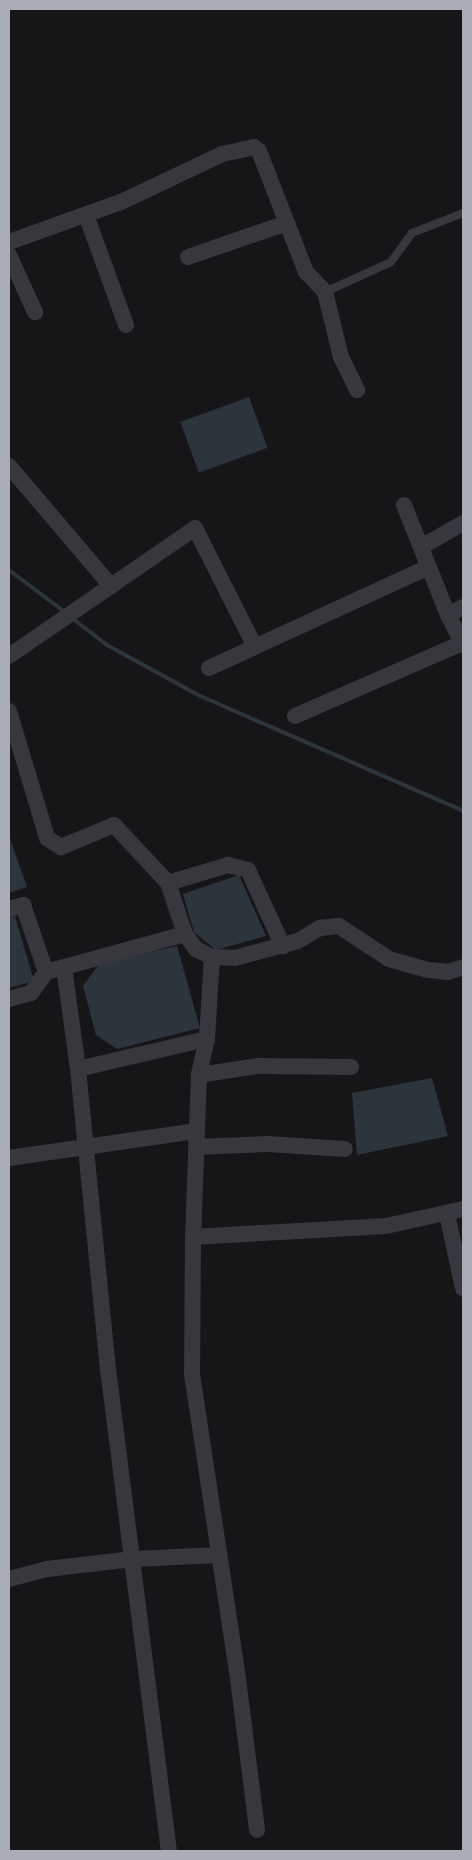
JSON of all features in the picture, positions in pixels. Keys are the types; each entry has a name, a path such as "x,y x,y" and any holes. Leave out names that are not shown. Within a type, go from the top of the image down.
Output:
{"street":[{"path":"9,242 86,215 199,164 251,147 259,151 306,272 325,292 341,357 357,390"},
{"path":"86,215 126,325"},
{"path":"188,257 286,224"},
{"path":"9,255 35,312"},
{"path":"9,466 111,586"},
{"path":"295,716 463,644 448,615 404,505"},
{"path":"421,547 463,523"},
{"path":"9,656 194,528 254,645"},
{"path":"209,668 254,645 430,568"},
{"path":"448,615 463,607"},
{"path":"9,711 47,838 61,847 114,825 168,883 185,934 196,949 212,957 235,958 298,941 320,928 339,926 389,959 427,970 448,972 463,967"},
{"path":"168,883 228,865 248,870 283,946"},
{"path":"9,909 22,905 46,972"},
{"path":"9,999 31,993 46,972 185,934"},
{"path":"212,957 207,1039 199,1075 193,1237 192,1374 257,1830"},
{"path":"64,967 78,1069 108,1369 169,1851"},
{"path":"78,1069 207,1039"},
{"path":"199,1075 258,1066 351,1067"},
{"path":"9,1158 86,1147 196,1139 345,1149"},
{"path":"193,1237 386,1226 463,1209"},
{"path":"447,1214 463,1288"},
{"path":"9,1579 47,1569 133,1559 219,1555"}],"lane":[{"path":"325,292 391,262 412,233 463,213"}],"shaded area":[{"path":"249,397 267,448 199,473 180,422"},
{"path":"9,836 27,887 9,893"},
{"path":"239,875 266,936 216,950 194,932 183,894"},
{"path":"15,916 34,981 9,988 9,918"},
{"path":"177,946 200,1028 117,1049 96,1035 83,986 100,963"},
{"path":"432,1078 448,1136 357,1155 352,1093"}],"waterway":[{"path":"9,570 65,612"},
{"path":"72,618 107,645 198,695 463,811"}]}
